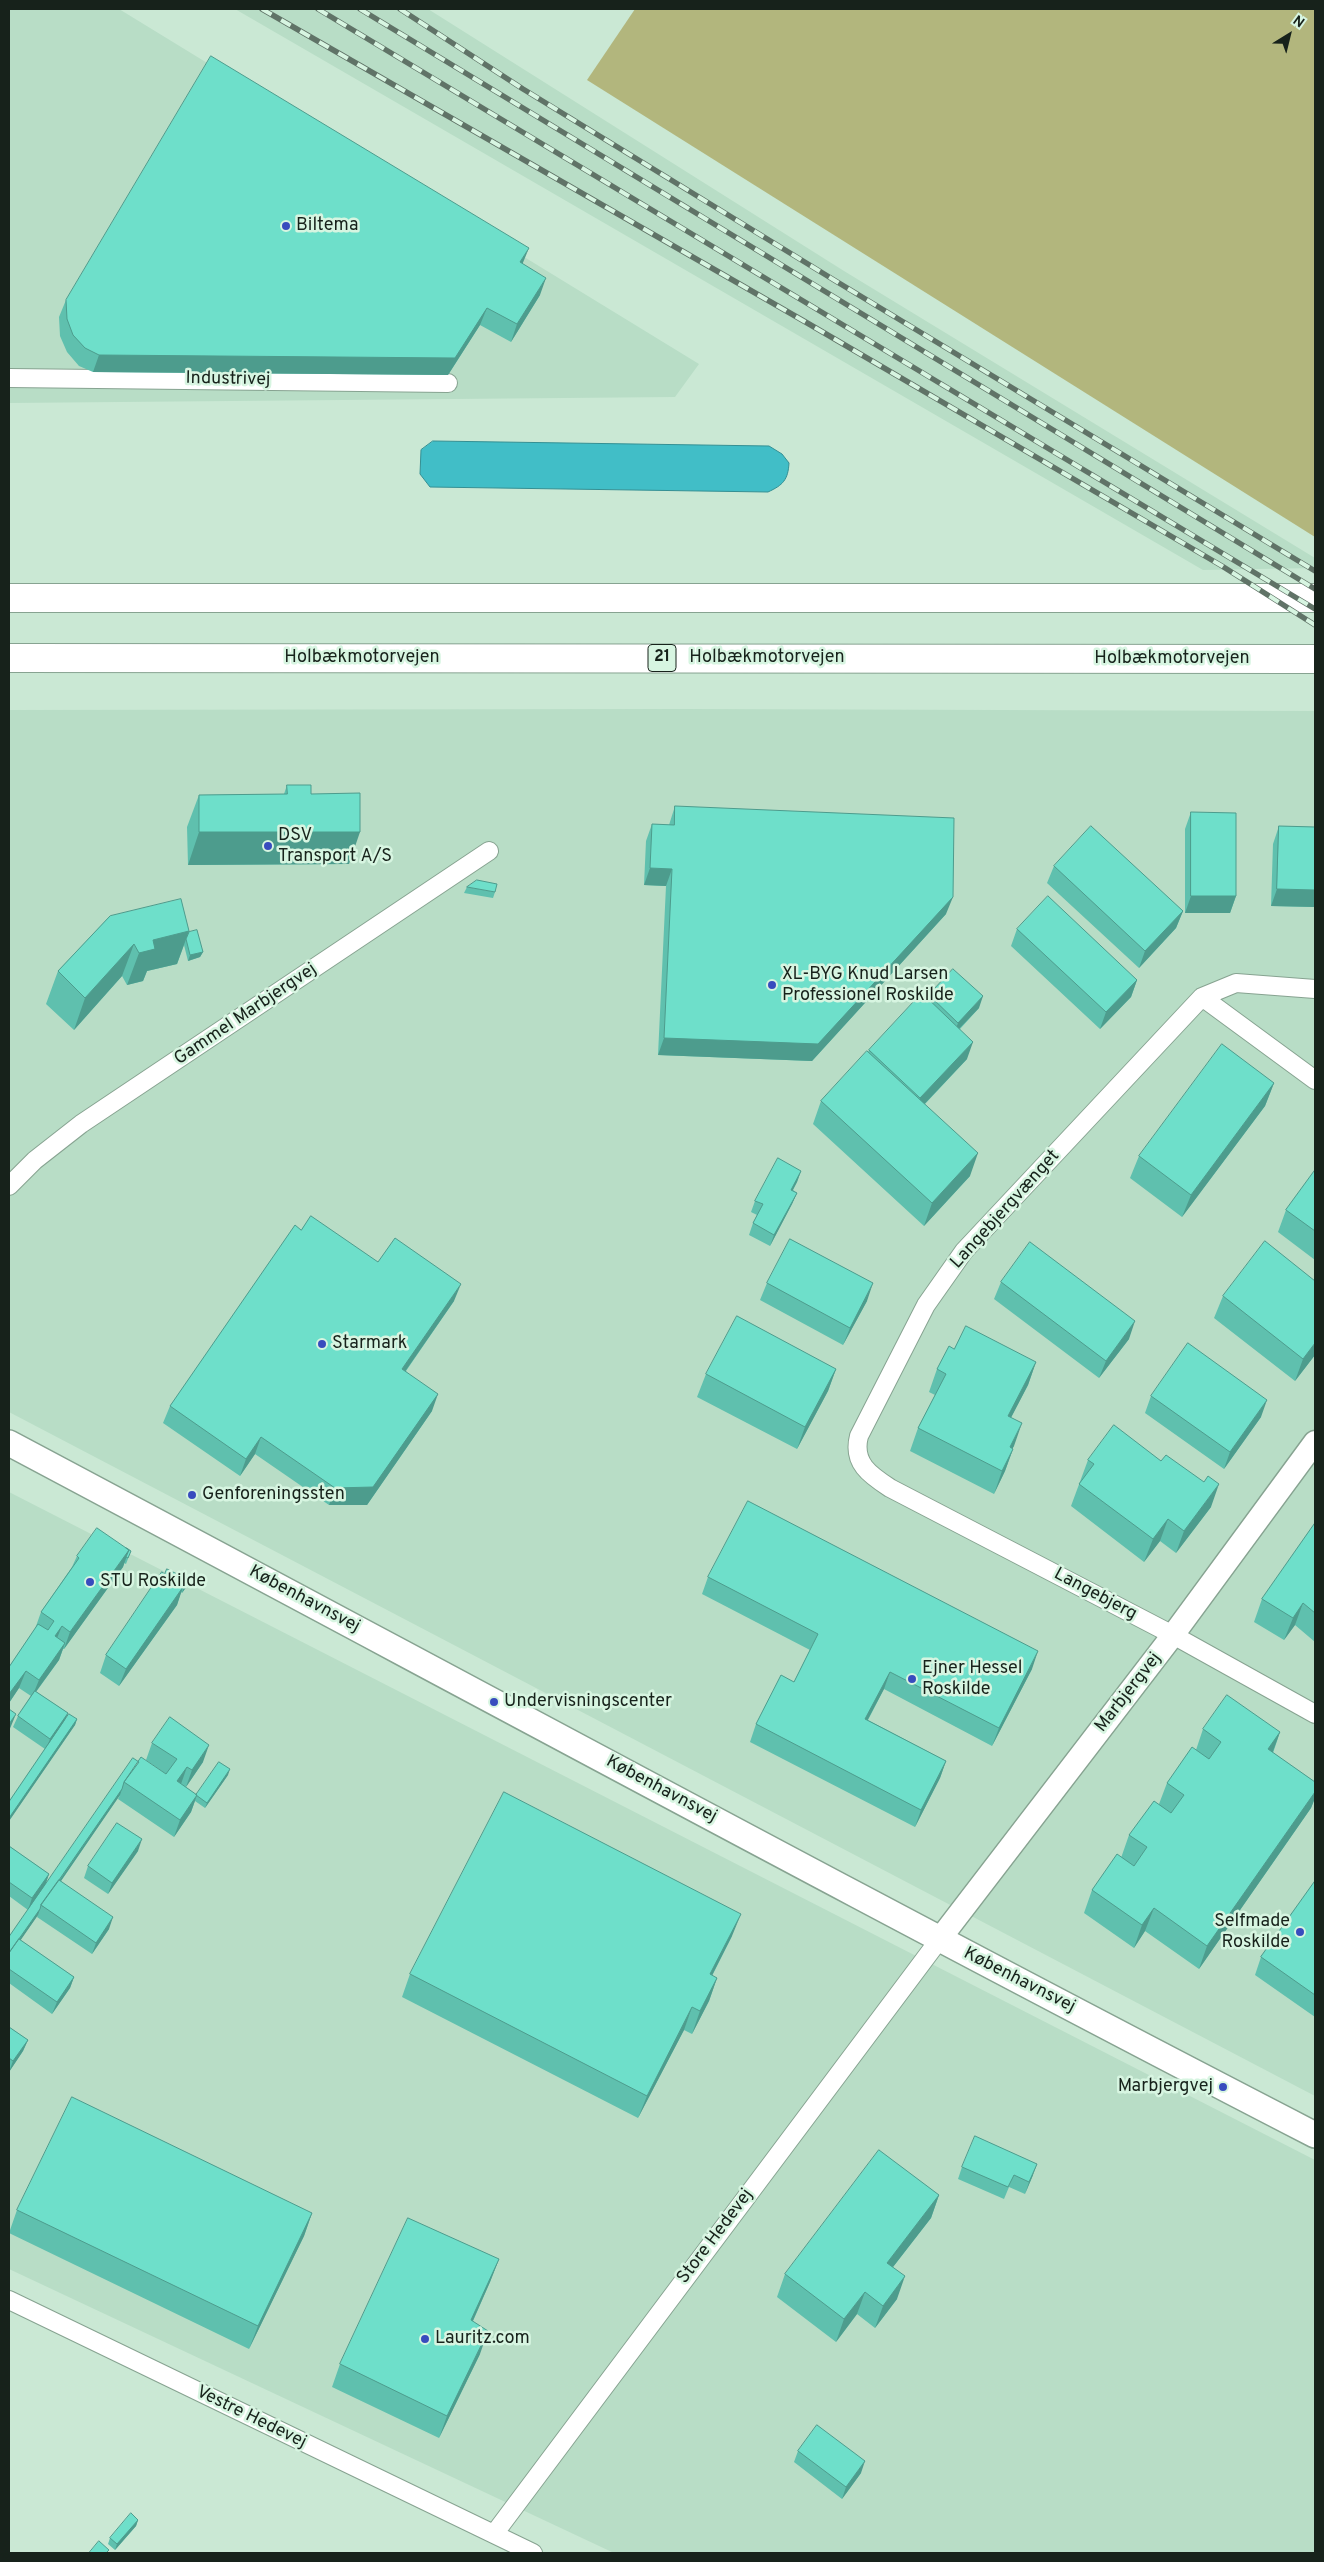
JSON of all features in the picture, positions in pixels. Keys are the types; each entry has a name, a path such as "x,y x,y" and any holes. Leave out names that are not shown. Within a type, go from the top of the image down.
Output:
{"highway":[{"path":"9,590 66,598"},
{"path":"9,598 1315,598"},
{"name":"Holbækmotorvejen","path":"12,658 1315,659"}],"main road":[{"name":"Københavnsvej","path":"9,1443 939,1940 1315,2135"}],"street":[{"name":"Industrivej","path":"9,378 448,383"},
{"name":"Gammel Marbjergvej","path":"9,1186 35,1160 81,1124 489,851"},
{"name":"Langebjergvænget","path":"874,1478 866,1471 857,1457 859,1436 926,1305 964,1251 1202,997 1236,983 1315,989"},
{"path":"1202,997 1315,1080"},
{"name":"Marbjergvej","path":"939,1940 1173,1636 1315,1442"},
{"name":"Langebjerg","path":"874,1478 1173,1636 1315,1714"},
{"name":"Store Hedevej","path":"494,2534 939,1940"},
{"name":"Vestre Hedevej","path":"9,2300 533,2553"}],"shaded area":[{"path":"9,9 119,9 699,364 675,397 9,403"},
{"path":"235,9 428,9 844,271 1315,558 1315,568 1203,570"},
{"path":"683,709 1315,711 1315,2096 9,1412 9,710"},
{"path":"9,1492 1315,2160 1315,2553 614,2553 9,2269"}],"green space":[{"path":"635,9 1315,9 1315,537 587,80"}],"water":[{"path":"433,441 769,446 782,454 789,463 784,481 768,492 430,487 420,474 421,450"}],"building":[{"name":"Biltema","path":"211,56 529,248 520,262 546,278 517,324 487,308 455,358 99,355 85,348 73,335 67,319 66,300"},
{"path":"287,785 311,785 311,794 360,793 360,832 199,832 199,795 287,794"},
{"name":"XL-BYG Knud Larsen Professionel Roskilde","path":"675,806 954,818 953,897 818,1044 664,1038 672,869 650,868 652,824 674,825"},
{"path":"1191,812 1236,813 1236,896 1191,896"},
{"path":"1091,826 1183,911 1145,951 1054,866"},
{"path":"1279,826 1315,827 1315,890 1277,889"},
{"path":"477,880 497,884 495,892 467,887"},
{"path":"1048,896 1137,980 1106,1012 1017,929"},
{"path":"181,899 189,931 153,940 155,949 139,953 134,944 85,998 58,971 110,916"},
{"path":"197,930 203,952 190,955 186,939 189,932"},
{"path":"953,969 983,996 958,1023 929,995"},
{"path":"922,993 973,1042 920,1098 869,1050"},
{"path":"1222,1044 1274,1083 1191,1195 1139,1156"},
{"path":"867,1051 978,1153 932,1203 821,1101"},
{"path":"778,1158 801,1171 791,1190 797,1193 774,1235 753,1223 763,1204 755,1201"},
{"path":"1315,1170 1315,1231 1286,1210"},
{"name":"Starmark","path":"311,1216 378,1262 395,1238 461,1284 402,1369 438,1394 373,1487 335,1488 261,1437 246,1459 170,1406 295,1225 301,1230"},
{"path":"790,1239 873,1283 850,1328 767,1283"},
{"path":"1265,1241 1315,1281 1315,1343 1303,1359 1223,1296"},
{"path":"1030,1242 1135,1321 1106,1361 1001,1282"},
{"path":"737,1316 836,1369 805,1427 706,1374"},
{"path":"966,1326 1036,1362 1008,1416 1022,1423 1010,1447 1013,1449 1002,1471 918,1428 946,1374 937,1369 949,1346 954,1349"},
{"path":"1188,1343 1267,1400 1230,1452 1151,1396"},
{"path":"1114,1425 1161,1461 1166,1455 1204,1482 1208,1476 1219,1484 1184,1531 1168,1519 1153,1539 1079,1484 1094,1464 1088,1460"},
{"name":"Ejner Hessel Roskilde","path":"748,1501 1038,1651 999,1728 890,1672 865,1719 946,1761 921,1810 756,1724 781,1675 794,1682 818,1634 708,1577"},
{"path":"1315,1523 1315,1613 1303,1603 1293,1618 1262,1599"},
{"path":"97,1528 129,1550 70,1632 62,1626 55,1636 65,1643 39,1680 26,1671 9,1694 9,1667 38,1624 48,1630 54,1621 41,1612 79,1558 77,1556"},
{"path":"126,1548 131,1551 128,1558 126,1557 129,1550"},
{"path":"167,1569 189,1580 184,1587 165,1574"},
{"path":"162,1572 183,1587 126,1669 106,1655"},
{"path":"35,1691 68,1713 50,1739 18,1716"},
{"path":"1227,1695 1280,1732 1268,1749 1315,1782 1315,1792 1207,1946 1154,1908 1142,1925 1092,1890 1117,1854 1134,1866 1147,1847 1129,1835 1154,1801 1171,1813 1184,1795 1167,1783 1192,1747 1209,1759 1221,1742 1203,1729"},
{"path":"9,1709 16,1714 9,1724"},
{"path":"69,1714 77,1719 9,1818 9,1802"},
{"path":"170,1717 209,1745 192,1770 187,1767 177,1781 197,1795 180,1820 124,1782 141,1757 166,1774 177,1759 152,1743"},
{"path":"133,1758 139,1762 124,1782 122,1789 9,1953 9,1937"},
{"path":"219,1762 230,1769 207,1803 196,1795"},
{"path":"504,1792 741,1914 710,1974 717,1978 700,2011 692,2007 647,2096 410,1974"},
{"path":"117,1823 142,1839 112,1883 88,1866"},
{"path":"9,1846 49,1874 32,1898 9,1882"},
{"path":"59,1880 113,1917 96,1943 41,1905"},
{"name":"Selfmade Roskilde","path":"1315,1881 1315,1995 1261,1957"},
{"path":"19,1939 74,1977 57,2002 9,1969 9,1953"},
{"path":"9,2027 28,2040 13,2061 9,2058"},
{"path":"72,2097 312,2213 258,2326 17,2210"},
{"path":"975,2136 1037,2164 1029,2182 1014,2175 1008,2187 962,2167"},
{"path":"879,2150 939,2195 887,2263 905,2276 883,2306 865,2292 844,2319 785,2274"},
{"path":"408,2218 499,2259 471,2320 488,2331 447,2416 340,2364"},
{"path":"817,2425 865,2461 846,2487 798,2451"},
{"path":"131,2513 138,2520 117,2544 110,2538"},
{"path":"99,2541 109,2550 106,2553 89,2553"}],"railway":[{"path":"262,9 809,324 1222,566 1315,625"},
{"path":"318,9 1315,609"},
{"path":"360,9 1315,589"},
{"path":"400,9 523,89 1315,571"}],"place":[{"name":"Biltema","path":"286,226"},
{"name":"DSV Transport A/S","path":"268,846"},
{"name":"XL-BYG Knud Larsen Professionel Roskilde","path":"772,985"},
{"name":"Starmark","path":"322,1344"},
{"name":"Genforeningssten","path":"192,1495"},
{"name":"STU Roskilde","path":"90,1582"},
{"name":"Ejner Hessel Roskilde","path":"912,1679"},
{"name":"Undervisningscenter","path":"494,1702"},
{"name":"Selfmade Roskilde","path":"1300,1932"},
{"name":"Marbjergvej","path":"1223,2087"},
{"name":"Lauritz.com","path":"425,2339"}]}
